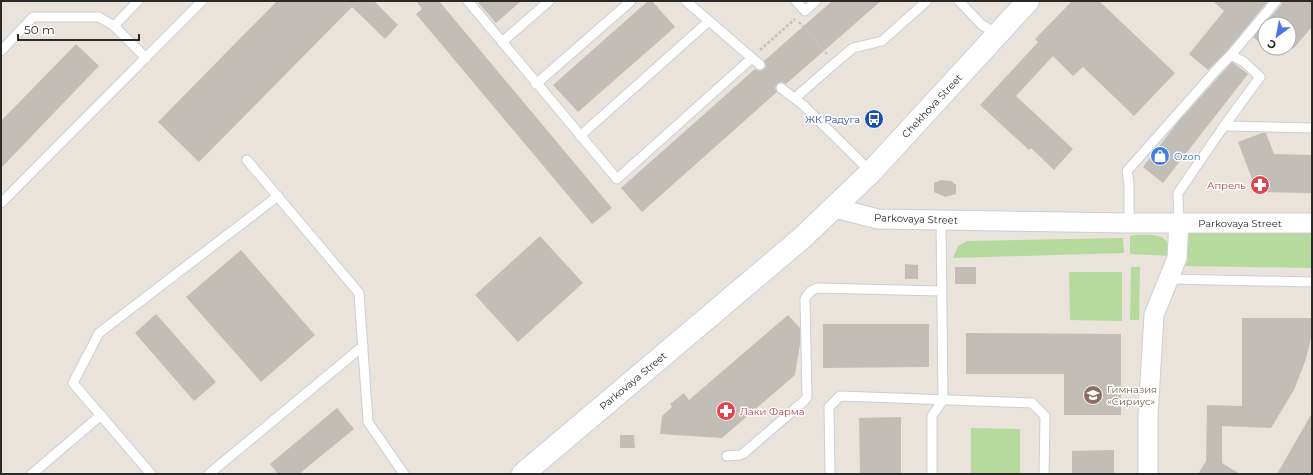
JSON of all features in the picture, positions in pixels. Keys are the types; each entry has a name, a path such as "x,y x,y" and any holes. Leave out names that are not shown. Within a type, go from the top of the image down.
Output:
{"main road":[{"name":"Chekhova Street","path":"835,208 871,172 1028,1"},
{"name":"Parkovaya Street","path":"523,474 802,238 835,208"}],"street":[{"name":"Parkovaya Street","path":"835,208 878,219 1129,223 1312,223"},
{"path":"1148,474 1148,416 1154,315 1177,258 1179,223"}],"lane":[{"path":"114,26 138,1"},
{"path":"1,203 202,1"},
{"path":"468,1 617,179 752,58"},
{"path":"502,42 549,1"},
{"path":"536,84 631,1"},
{"path":"686,1 760,64"},
{"path":"796,1 805,11 816,1"},
{"path":"795,98 854,48 882,41 927,1"},
{"path":"959,1 982,25 998,34"},
{"path":"1129,223 1129,185 1127,171 1231,55 1276,1"},
{"path":"1,51 33,16 99,17 114,26 146,58"},
{"path":"580,136 710,21"},
{"path":"1179,223 1178,193 1260,77 1244,62 1231,55"},
{"path":"782,88 795,98 871,172"},
{"path":"1224,126 1312,128"},
{"path":"247,160 359,293 368,422 404,474"},
{"path":"151,474 73,383 99,333 278,196"},
{"path":"932,474 932,416 943,400 941,220"},
{"path":"1169,279 1312,282"},
{"path":"727,456 740,455 744,453 804,401 808,391 805,299 807,294 812,290 817,288 941,291"},
{"path":"209,474 363,346"},
{"path":"830,474 829,407 840,396 1032,403 1045,416 1044,474"},
{"path":"32,474 100,415"}],"path":[{"path":"752,58 805,11"},
{"path":"796,19 835,63"}],"green space":[{"path":"1184,230 1312,232 1312,268 1182,266"},
{"path":"1153,235 1165,239 1168,243 1172,256 1130,254 1130,236"},
{"path":"1123,238 1124,253 953,258 958,246 967,241"},
{"path":"1131,267 1140,267 1139,320 1130,320"},
{"path":"1069,272 1122,272 1122,321 1070,320"},
{"path":"971,428 1020,429 1020,474 971,474"}],"building":[{"path":"277,1 374,1 398,25 385,39 352,7 199,162 158,122"},
{"path":"416,1 439,1 612,208 592,224 416,14 422,9"},
{"path":"477,1 521,1 496,23"},
{"path":"648,1 652,1 675,27 578,112 553,85"},
{"path":"832,1 881,1 786,84 781,82 777,84 775,88 777,92 642,212 621,188 755,69 759,71 764,69 766,66 764,61"},
{"path":"1072,1 1099,1 1175,73 1134,116 1083,67 1073,76 1053,56 1016,96 1073,149 1054,170 1031,148 1029,150 980,105 1038,42 1035,39"},
{"path":"1213,1 1268,1 1227,51 1208,70 1189,54 1224,11"},
{"path":"1282,1 1312,1 1312,27 1297,44 1297,16 1271,16 1281,5"},
{"path":"1257,32 1257,40 1253,37"},
{"path":"76,44 99,66 1,168 1,121"},
{"path":"1232,62 1248,74 1163,183 1143,167 1178,122"},
{"path":"1262,133 1266,133 1274,154 1312,155 1312,193 1252,192 1252,179 1238,142"},
{"path":"941,180 951,181 956,185 956,194 945,197 934,192 934,183"},
{"path":"540,236 583,283 518,342 475,295"},
{"path":"241,250 315,335 261,382 186,297"},
{"path":"905,264 918,265 918,279 905,279"},
{"path":"955,267 976,267 976,284 955,284"},
{"path":"156,314 216,382 194,401 135,333"},
{"path":"788,315 800,328 800,344 795,375 722,438 660,434 662,416 672,407 670,404 684,393 689,400"},
{"path":"1242,318 1312,318 1312,334 1306,359 1294,390 1271,428 1222,426 1222,463 1240,474 1198,474 1206,461 1207,405 1242,406"},
{"path":"823,324 929,324 929,367 823,368"},
{"path":"966,333 1121,334 1121,415 1064,415 1064,374 966,374"},
{"path":"337,408 354,429 299,474 278,474 270,464"},
{"path":"1312,413 1312,474 1277,474"},
{"path":"901,417 901,474 860,474 859,418"},
{"path":"620,435 634,435 635,448 620,448"},
{"path":"1114,450 1114,474 1072,474 1072,451"}],"place":[{"name":"ЖК Радуга","path":"874,119"},
{"name":"Ozon","path":"1160,156"},
{"name":"Апрель","path":"1260,185"},
{"name":"Гимназия «Сириус»","path":"1093,395"},
{"name":"Лаки Фарма","path":"726,411"}]}
